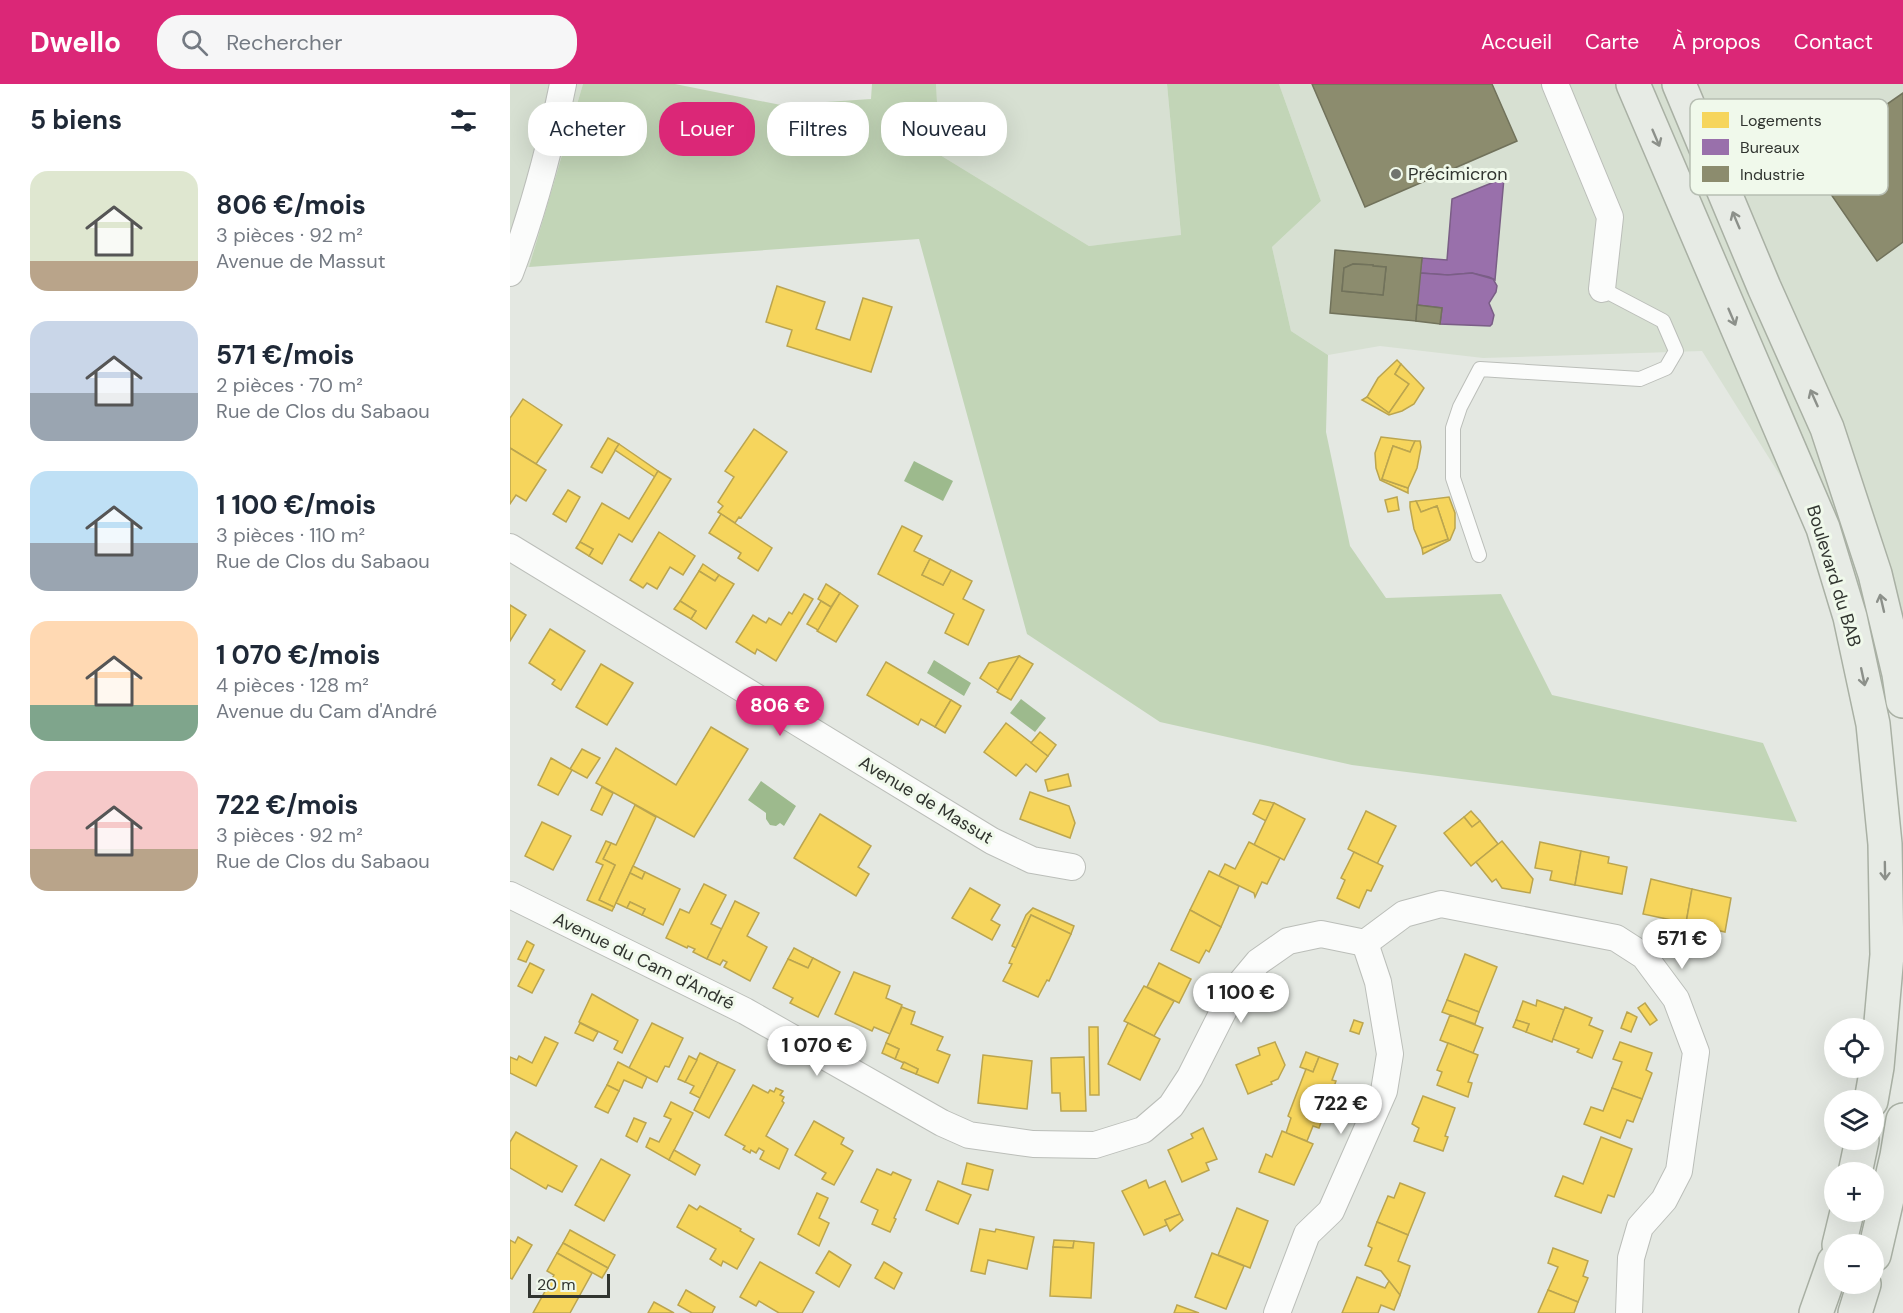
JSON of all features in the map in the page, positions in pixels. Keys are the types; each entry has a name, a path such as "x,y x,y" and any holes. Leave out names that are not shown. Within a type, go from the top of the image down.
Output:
{"main road":[{"name":"Boulevard du BAB","path":"1634,84 1823,528 1850,616 1873,724 1885,844 1887,955 1873,1090"},
{"name":"Boulevard du BAB","path":"1679,84 1690,110"},
{"name":"Boulevard du BAB","path":"1725,195 1827,428 1875,574 1899,674 1903,701"},
{"path":"1827,428 1897,575 1903,600"},
{"path":"1879,1234 1903,1120"},
{"path":"1816,1313 1824,1290"},
{"path":"1855,1313 1861,1294"}],"street":[{"path":"510,273 523,238 551,143 563,84"},
{"path":"1555,84 1610,217 1602,289"},
{"name":"Avenue de Massut","path":"510,547 992,841 1032,860 1072,867"},
{"name":"Avenue du Cam d'André","path":"510,895 745,1011 942,1123 969,1135 1033,1144 1095,1145 1143,1130 1171,1106 1190,1077 1233,992 1258,962 1288,941 1321,934 1365,943"},
{"path":"1277,1313 1306,1234 1331,1211 1384,1091 1390,1054 1378,982 1365,943 1404,914 1441,904 1616,938 1644,956 1676,999 1696,1052 1679,1171 1664,1200 1640,1227 1631,1258 1629,1313"}],"lane":[{"path":"1479,555 1453,478 1453,428 1460,407 1480,369 1640,379 1666,368 1676,351 1663,321 1602,289"}],"shaded area":[{"path":"510,84 583,84 578,102 528,102 528,156 562,156 529,267 510,268"},
{"path":"583,84 675,84 767,102 767,156 869,156 869,102 826,102 871,99 872,84 936,84 937,102 881,102 881,156 942,156 1089,246 1181,235 1167,84 1279,84 1321,201 1272,247 1291,331 1328,355 1326,432 1350,546 1386,598 1501,594 1552,695 1763,743 1797,822 1352,765 1160,722 1027,634 919,239 529,267 562,156 647,156 647,102 578,102"},
{"path":"936,84 1167,84 1181,236 1089,246 942,156 1007,156 1007,102 937,102"},
{"path":"1279,84 1903,84 1903,672 1702,351 1483,358 1380,346 1328,355 1291,331 1272,247 1321,201"},
{"path":"914,461 953,481 943,501 904,481"},
{"path":"934,660 971,683 964,696 927,673"},
{"path":"1021,699 1046,718 1035,732 1010,713"},
{"path":"761,781 796,806 784,826 780,823 776,826 770,825 766,819 766,813 748,800"}],"building: Logements":[{"path":"777,286 825,302 816,329 850,340 863,298 892,307 871,372 787,346 792,330 766,322"},
{"path":"1397,360 1401,364 1395,374 1409,384 1389,413 1367,397 1378,378"},
{"path":"1401,364 1424,388 1414,404 1389,415 1362,400 1367,397 1389,413 1409,384 1395,374"},
{"path":"523,399 562,425 536,464 510,448 510,418"},
{"path":"754,429 787,452 741,518 739,517 735,523 718,512 723,506 718,502 734,477 725,471"},
{"path":"1381,437 1415,441 1410,452 1393,446 1382,479 1408,488 1408,493 1380,480 1375,453"},
{"path":"608,438 619,444 602,473 591,467"},
{"path":"1415,441 1420,441 1421,447 1417,468 1408,488 1382,479 1393,446 1410,452"},
{"path":"619,444 658,471 655,477 615,450"},
{"path":"510,448 546,470 526,501 516,495 510,504"},
{"path":"658,471 671,479 632,542 619,534 602,564 589,556 593,549 580,542 602,503 629,519"},
{"path":"568,490 580,497 566,522 553,514"},
{"path":"1397,497 1399,510 1388,512 1385,500"},
{"path":"1449,497 1455,513 1455,528 1450,540 1423,554 1422,548 1448,539 1437,506 1421,512 1416,501"},
{"path":"1416,501 1421,512 1437,506 1448,539 1422,548 1414,529 1410,507 1410,502"},
{"path":"721,514 772,548 758,571 738,558 741,553 709,533"},
{"path":"902,526 922,536 914,551 930,559 922,575 943,585 951,570 972,581 963,599 984,610 968,645 945,633 954,614 878,574"},
{"path":"659,532 695,556 683,575 670,567 657,589 647,583 643,588 630,580"},
{"path":"580,542 593,549 589,556 576,548"},
{"path":"930,559 951,570 943,585 922,575"},
{"path":"703,564 719,575 715,581 699,571"},
{"path":"699,571 715,581 719,575 734,584 706,629 691,619 696,611 680,601"},
{"path":"826,584 840,593 831,607 818,599"},
{"path":"840,593 858,606 836,642 817,631"},
{"path":"804,594 813,599 776,661 757,649 755,654 736,642 753,615 766,623 769,618 781,625 789,612 792,614"},
{"path":"680,601 696,611 691,619 674,609"},
{"path":"821,601 831,607 818,630 807,624"},
{"path":"510,605 526,615 510,641"},
{"path":"550,629 585,651 561,690 552,684 555,680 529,663"},
{"path":"1019,656 998,690 980,678 989,663"},
{"path":"1019,656 1033,664 1011,700 997,692"},
{"path":"886,662 951,700 935,727 921,719 918,725 867,695"},
{"path":"601,664 633,683 607,725 576,707"},
{"path":"951,700 961,706 945,733 935,727"},
{"path":"1006,723 1048,756 1036,772 1026,764 1016,776 984,752"},
{"path":"711,727 748,749 694,837 596,783 616,748 676,785"},
{"path":"1040,732 1056,745 1048,756 1031,743"},
{"path":"582,749 600,758 587,778 570,769"},
{"path":"551,758 572,770 558,795 538,785"},
{"path":"1068,774 1071,786 1048,791 1045,780"},
{"path":"602,787 613,793 602,815 591,810"},
{"path":"1030,792 1069,806 1075,823 1070,838 1020,819"},
{"path":"1260,800 1274,803 1266,821 1253,814"},
{"path":"1274,803 1305,819 1284,860 1254,845"},
{"path":"635,805 656,817 614,907 599,900 615,865 603,859 611,843 616,845"},
{"path":"1366,811 1396,826 1377,864 1348,849"},
{"path":"1471,811 1480,821 1472,827 1464,817"},
{"path":"820,814 871,846 858,867 869,874 856,896 794,858"},
{"path":"1464,817 1472,827 1480,821 1498,844 1471,866 1444,833"},
{"path":"542,822 571,836 553,870 525,856"},
{"path":"606,841 611,843 603,859 615,865 599,900 614,907 612,911 587,900 603,865 596,862"},
{"path":"1502,841 1533,879 1530,893 1502,888 1496,879 1492,882 1476,862"},
{"path":"1249,842 1280,858 1267,884 1262,882 1255,897 1254,893 1219,876 1225,864 1235,869"},
{"path":"1540,842 1581,851 1575,885 1550,880 1552,871 1535,868"},
{"path":"1581,851 1609,857 1608,863 1627,867 1622,894 1575,885"},
{"path":"1354,852 1383,866 1371,891 1367,890 1359,908 1337,898 1345,880 1341,878"},
{"path":"633,866 645,872 642,879 630,873"},
{"path":"1209,871 1239,886 1221,927 1190,910"},
{"path":"645,872 680,889 663,925 642,915 645,909 630,902 627,908 616,903 630,873 642,879"},
{"path":"1651,879 1692,889 1686,923 1643,914"},
{"path":"704,884 726,895 711,924 722,929 707,959 693,952 695,949 688,946 687,948 666,938 680,909 689,913"},
{"path":"970,888 1000,905 991,920 1000,925 992,940 952,918"},
{"path":"1692,889 1731,898 1725,932 1686,923"},
{"path":"735,901 759,913 747,936 767,947 750,981 724,967 727,962 723,960 720,965 707,959"},
{"path":"630,902 645,909 642,915 627,908"},
{"path":"1033,908 1074,926 1071,934 1031,915 1016,948 1012,946 1026,915"},
{"path":"1190,910 1221,927 1209,952 1206,950 1199,963 1171,950"},
{"path":"1031,915 1071,934 1049,981 1047,980 1038,997 1003,981"},
{"path":"527,941 534,945 526,962 518,959"},
{"path":"794,948 813,958 808,968 788,959"},
{"path":"1465,954 1497,967 1479,1012 1447,1000"},
{"path":"813,958 840,972 818,1017 790,1003 793,998 773,988 788,959 808,968"},
{"path":"530,963 544,970 532,993 518,986"},
{"path":"1159,963 1191,979 1179,1003 1147,987"},
{"path":"854,972 890,986 886,998 902,1005 890,1034 874,1027 872,1031 835,1014"},
{"path":"1144,986 1174,1001 1154,1036 1124,1021"},
{"path":"592,994 638,1020 622,1053 614,1049 618,1041 579,1022"},
{"path":"1447,1000 1479,1012 1475,1024 1442,1012"},
{"path":"1537,1000 1564,1010 1552,1042 1526,1032 1529,1024 1516,1020 1523,1001 1536,1006"},
{"path":"1645,1003 1657,1020 1650,1025 1638,1008"},
{"path":"902,1007 915,1012 911,1024 943,1037 937,1050 950,1055 938,1083 916,1074 918,1069 895,1059 899,1049 886,1043"},
{"path":"1565,1007 1592,1018 1589,1025 1603,1031 1592,1058 1577,1052 1579,1049 1553,1039"},
{"path":"1627,1012 1637,1017 1631,1032 1621,1028"},
{"path":"1450,1015 1483,1028 1473,1053 1440,1040"},
{"path":"1354,1020 1363,1023 1359,1034 1350,1031"},
{"path":"1516,1020 1529,1024 1526,1032 1513,1027"},
{"path":"580,1023 598,1032 593,1041 575,1033"},
{"path":"652,1023 683,1038 669,1067 665,1066 657,1082 629,1068"},
{"path":"1128,1023 1160,1039 1140,1080 1108,1064"},
{"path":"1089,1027 1098,1027 1099,1095 1090,1095"},
{"path":"545,1037 558,1043 536,1086 510,1073 510,1057 517,1060 519,1056 532,1063"},
{"path":"1275,1042 1285,1065 1278,1079 1248,1094 1236,1065 1260,1055 1258,1048"},
{"path":"1620,1042 1652,1053 1646,1070 1652,1073 1642,1099 1612,1088 1622,1062 1613,1059"},
{"path":"886,1043 899,1049 895,1059 882,1053"},
{"path":"1448,1043 1478,1055 1468,1082 1472,1083 1468,1097 1437,1085 1442,1072 1437,1070"},
{"path":"1306,1052 1319,1057 1313,1072 1300,1067"},
{"path":"700,1053 718,1062 700,1098 690,1093 694,1086 685,1082"},
{"path":"983,1055 1032,1061 1027,1109 978,1103"},
{"path":"689,1056 697,1060 685,1082 678,1079"},
{"path":"1084,1057 1086,1111 1061,1111 1060,1093 1052,1093 1051,1058"},
{"path":"1319,1057 1338,1064 1332,1080 1336,1081 1319,1128 1313,1126 1307,1141 1286,1133 1291,1118 1288,1116 1306,1069 1313,1072"},
{"path":"618,1062 647,1077 642,1088 624,1080 619,1091 607,1085"},
{"path":"718,1062 735,1070 709,1118 694,1110"},
{"path":"904,1062 918,1069 916,1074 901,1068"},
{"path":"607,1085 619,1091 608,1113 595,1107"},
{"path":"753,1085 768,1093 770,1090 774,1092 776,1088 783,1091 780,1095 784,1097 782,1101 784,1103 766,1136 788,1149 779,1169 760,1159 764,1151 759,1148 756,1153 751,1150 750,1153 743,1149 745,1146 725,1135"},
{"path":"1612,1088 1642,1099 1633,1122 1627,1120 1620,1138 1584,1124 1591,1107 1603,1111"},
{"path":"1423,1096 1455,1108 1445,1136 1448,1137 1443,1151 1414,1141 1419,1128 1412,1124"},
{"path":"671,1102 693,1113 669,1160 646,1147 650,1138 659,1142 671,1119 664,1116"},
{"path":"634,1118 646,1123 637,1142 626,1136"},
{"path":"814,1121 844,1138 841,1144 853,1151 834,1185 822,1179 826,1173 795,1155"},
{"path":"1203,1128 1217,1159 1206,1163 1209,1170 1182,1182 1168,1150 1193,1138 1191,1134"},
{"path":"1282,1131 1313,1144 1294,1185 1259,1172 1266,1154 1272,1157"},
{"path":"516,1132 577,1166 562,1192 548,1185 546,1189 510,1168 510,1142"},
{"path":"1601,1137 1632,1149 1614,1197 1608,1195 1601,1213 1555,1196 1563,1176 1583,1184"},
{"path":"674,1150 700,1165 695,1175 669,1160"},
{"path":"601,1159 630,1175 604,1221 575,1205"},
{"path":"967,1163 993,1170 988,1190 962,1184"},
{"path":"877,1169 891,1175 893,1172 911,1180 890,1232 872,1224 878,1210 861,1202"},
{"path":"1146,1180 1149,1188 1165,1181 1180,1214 1165,1220 1167,1225 1144,1235 1122,1191"},
{"path":"938,1181 971,1195 958,1224 926,1210"},
{"path":"1400,1183 1425,1193 1408,1235 1377,1222 1388,1196 1394,1198"},
{"path":"817,1193 828,1198 819,1218 829,1223 819,1246 798,1234"},
{"path":"689,1205 697,1210 700,1206 754,1239 737,1269 723,1261 721,1266 710,1259 716,1249 677,1227"},
{"path":"1237,1208 1268,1221 1250,1268 1218,1255"},
{"path":"1180,1214 1183,1220 1170,1231 1165,1220"},
{"path":"1377,1222 1408,1235 1398,1261 1410,1266 1400,1295 1381,1271 1365,1265 1372,1248 1368,1246"},
{"path":"980,1229 995,1232 996,1229 1034,1237 1027,1269 988,1260 985,1274 971,1271"},
{"path":"570,1230 615,1255 608,1268 563,1243"},
{"path":"518,1237 532,1245 512,1279 510,1278 510,1240 515,1243"},
{"path":"1054,1240 1074,1241 1073,1248 1053,1247"},
{"path":"1074,1241 1094,1243 1091,1298 1050,1296 1053,1247 1073,1248"},
{"path":"563,1243 608,1268 602,1278 557,1253"},
{"path":"1553,1248 1588,1261 1583,1276 1588,1278 1578,1302 1548,1290 1558,1267 1548,1263"},
{"path":"829,1251 851,1265 839,1287 816,1273"},
{"path":"557,1253 592,1273 570,1313 533,1313 554,1275 547,1271"},
{"path":"1212,1253 1244,1266 1226,1309 1195,1297"},
{"path":"760,1262 814,1292 802,1313 779,1313 759,1301 756,1306 740,1297"},
{"path":"884,1262 902,1273 894,1289 875,1278"},
{"path":"1357,1277 1385,1288 1389,1281 1400,1295 1394,1310 1381,1305 1378,1313 1342,1313"},
{"path":"686,1290 715,1307 712,1313 692,1313 678,1305"},
{"path":"1548,1290 1578,1302 1574,1313 1538,1313"},
{"path":"654,1302 674,1313 648,1313"},
{"path":"1177,1305 1199,1313 1174,1313"}],"building: Bureaux":[{"path":"1504,178 1495,280 1472,273 1448,275 1420,273 1422,258 1447,260 1452,199"},
{"path":"1420,273 1448,275 1472,273 1493,279 1497,286 1489,303 1494,315 1492,324 1490,326 1440,324 1442,308 1417,305"}],"building: Industrie":[{"name":"Précimicron","path":"1312,84 1492,84 1517,141 1365,207"},
{"path":"1903,93 1903,242 1877,261 1831,195 1888,195 1888,103"},
{"path":"1335,250 1422,258 1416,321 1330,313","holes":["1353,264 1386,267 1383,295 1342,291 1344,268"]},
{"path":"1353,264 1386,267 1383,295 1342,291 1344,268"},
{"path":"1417,305 1442,308 1440,324 1416,321"}],"place":[{"name":"Précimicron","path":"1396,174"}]}
